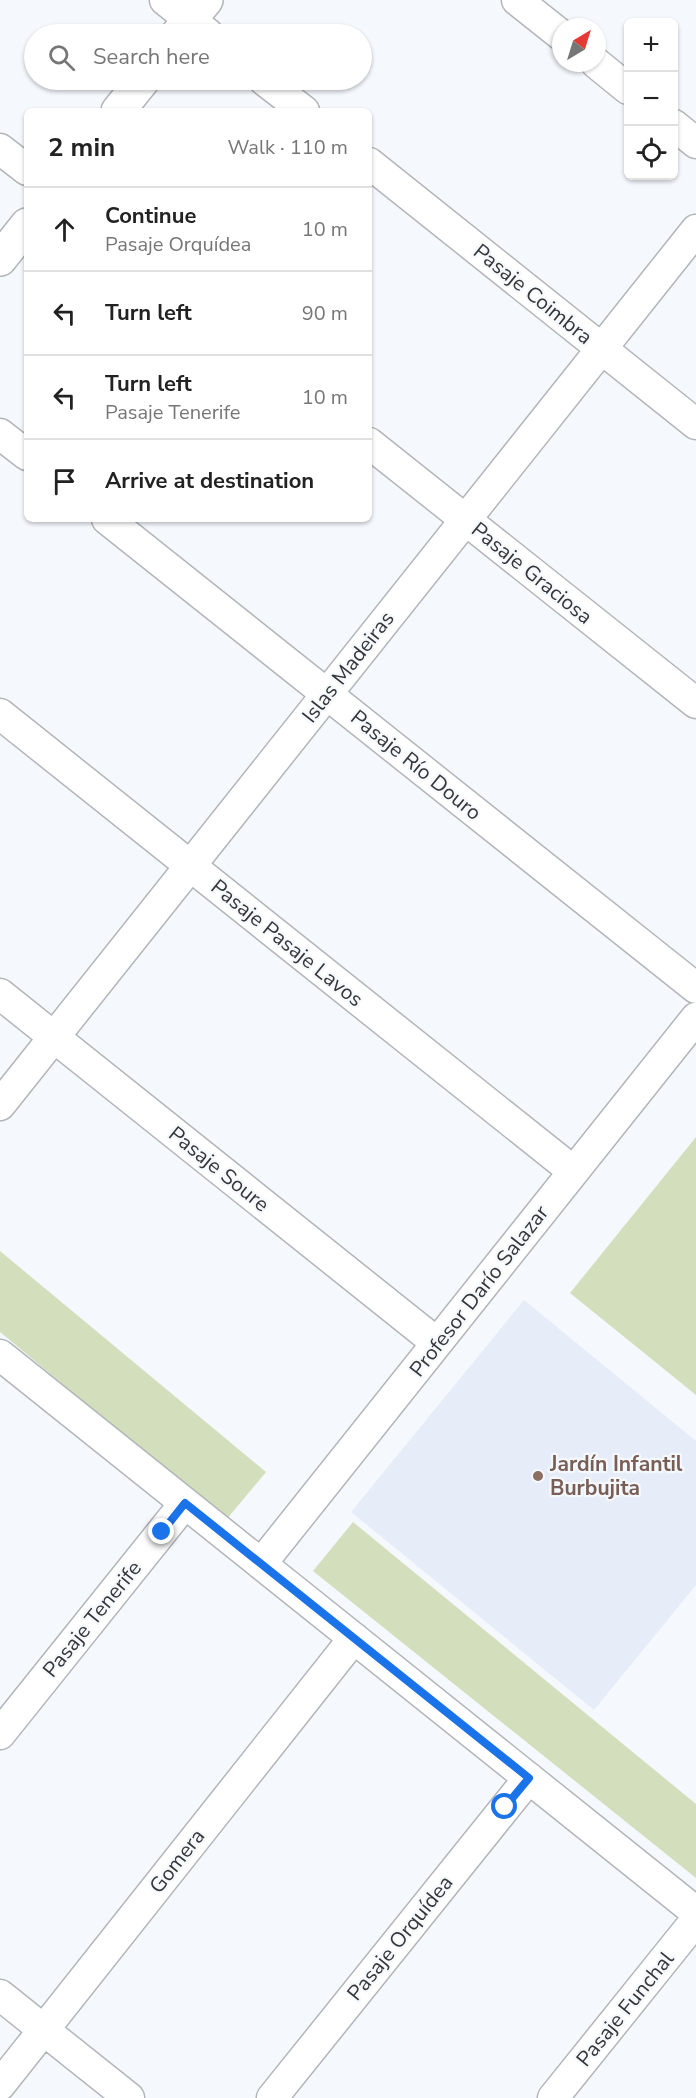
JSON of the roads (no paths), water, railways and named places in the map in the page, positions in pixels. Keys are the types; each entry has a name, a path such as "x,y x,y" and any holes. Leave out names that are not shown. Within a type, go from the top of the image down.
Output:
{"street":[{"path":"517,0 552,28"},
{"path":"606,71 624,86"},
{"path":"120,108 135,90"},
{"path":"277,90 300,108"},
{"path":"675,126 696,142"},
{"path":"0,149 24,168"},
{"name":"Pasaje Coimbra","path":"372,165 696,424"},
{"path":"0,259 24,229"},
{"name":"Islas Madeiras","path":"0,1105 696,230"},
{"path":"0,434 24,453"},
{"name":"Pasaje Graciosa","path":"372,445 696,703"},
{"name":"Pasaje Río Douro","path":"111,522 696,988"},
{"name":"Pasaje Pasaje Lavos","path":"0,714 573,1171"},
{"name":"Pasaje Soure","path":"0,994 437,1343"},
{"name":"Profesor Darío Salazar","path":"261,1564 696,1018"},
{"path":"5,1369 185,1503 696,1912"},
{"name":"Pasaje Tenerife","path":"0,1734 185,1503"},
{"name":"Gomera","path":"0,2085 354,1638"},
{"name":"Pasaje Orquídea","path":"272,2098 529,1778"},
{"name":"Pasaje Funchal","path":"553,2098 696,1920"},
{"path":"0,1995 129,2098"}],"place":[{"name":"Jardín Infantil Burbujita","path":"538,1476"}]}
